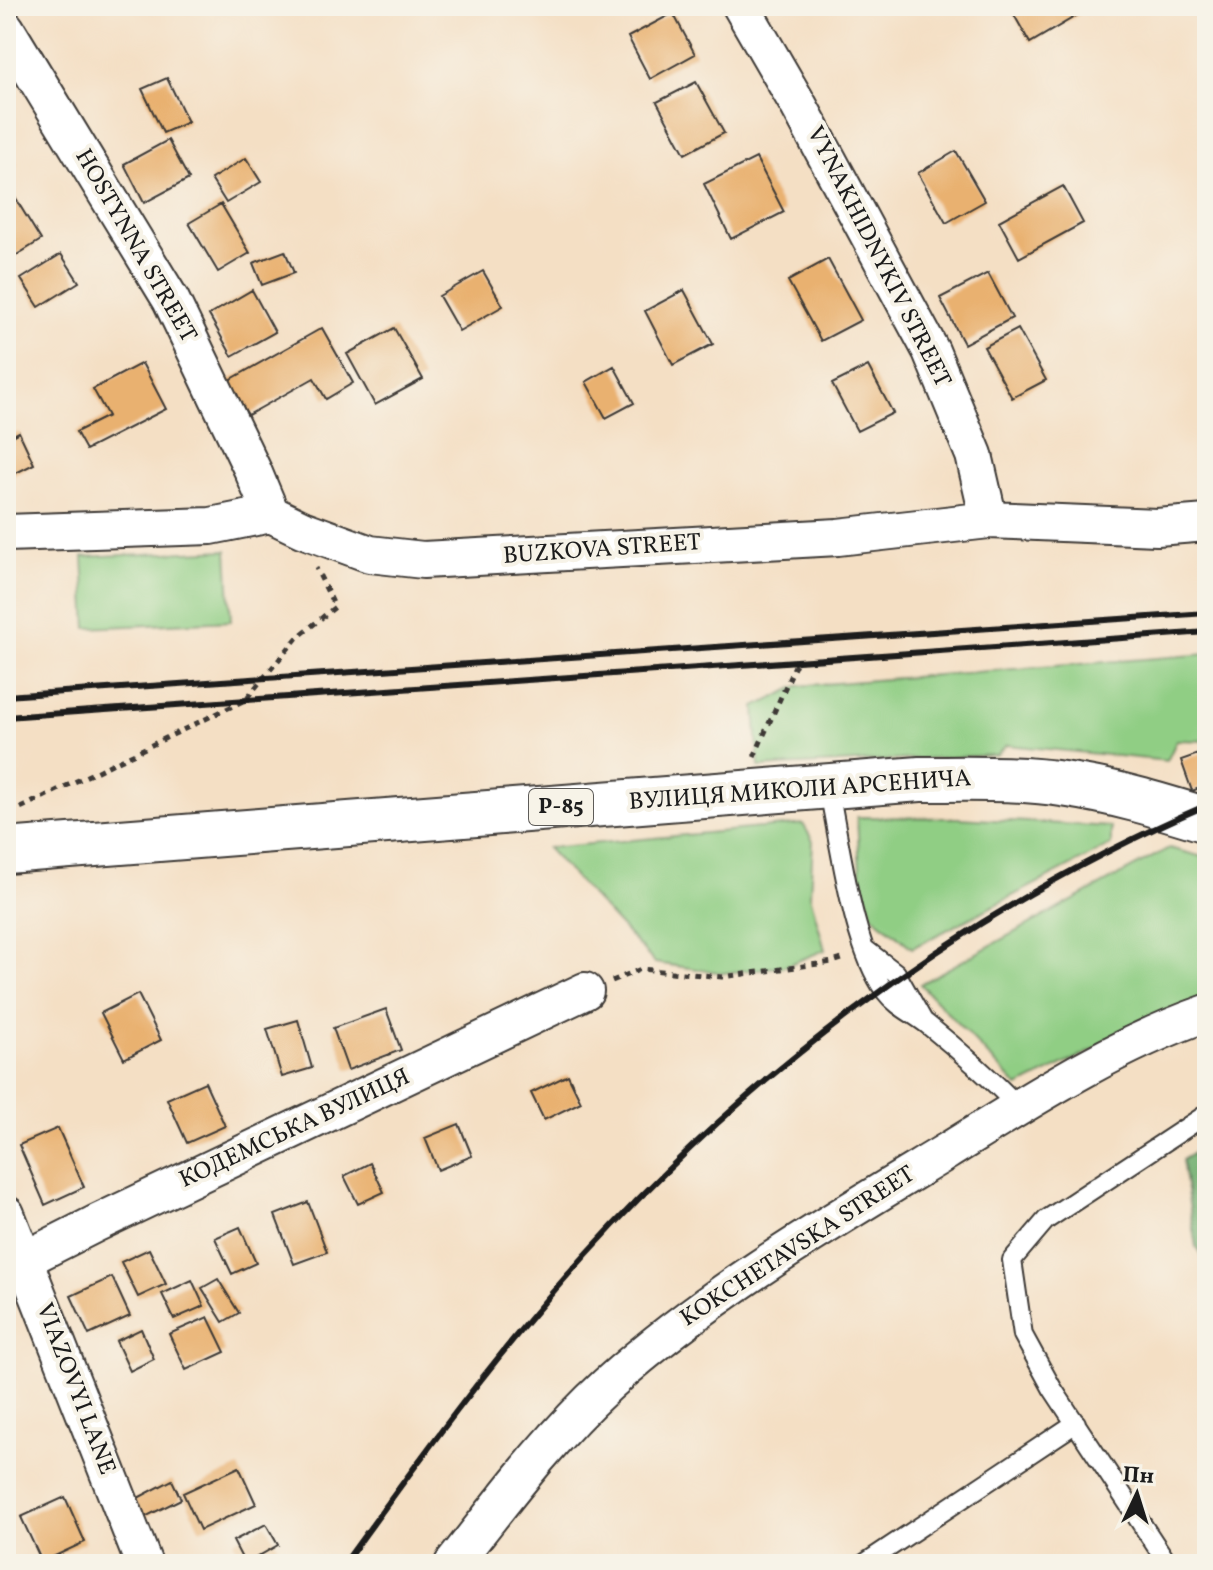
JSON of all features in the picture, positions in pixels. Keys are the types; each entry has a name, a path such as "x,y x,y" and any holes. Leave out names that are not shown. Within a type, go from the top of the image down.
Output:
{"main road":[{"name":"ВУЛИЦЯ МИКОЛИ АРСЕНИЧА","path":"6,851 920,779 1065,784 1115,793 1207,820"}],"street":[{"name":"VYNAKHIDNYKIV STREET","path":"741,6 799,106 931,351 974,455 989,520"},
{"name":"HOSTYNNA STREET","path":"6,29 171,300 253,471 286,522"},
{"name":"BUZKOVA STREET","path":"286,522 370,554 423,560 838,537 989,520 1157,527 1207,523"},
{"path":"6,533 286,522"},
{"name":"КОДЕМСЬКА ВУЛИЦЯ","path":"15,1264 585,991"},
{"name":"KOKCHETAVSKA STREET","path":"453,1564 530,1466 606,1386 690,1315 844,1214 1120,1048 1207,1013"},
{"name":"VIAZOVYI LANE","path":"6,1214 15,1264 144,1564"}],"lane":[{"path":"828,786 853,908 875,974 885,992 901,1008 924,1022 974,1063 1019,1107"},
{"path":"1168,1564 1052,1388 1023,1335 1012,1260 1046,1220 1207,1114"},
{"path":"864,1564 1076,1423"}],"path":[{"path":"6,815 245,700 297,638 335,607 316,568 286,522"},
{"path":"734,792 797,661"},
{"path":"585,991 641,969 722,977 833,962 866,950"}],"green space":[{"path":"227,550 231,621 87,628 83,557"},
{"path":"1207,654 1207,741 1177,740 1167,761 1007,745 996,755 759,767 755,707 798,686"},
{"path":"857,817 959,818 1111,827 1111,845 912,948 872,915 860,872"},
{"path":"803,824 813,841 810,895 825,950 785,966 724,973 655,963 547,848"},
{"path":"1169,848 1207,858 1207,1002 1147,1024 1018,1087 920,984"},
{"path":"1207,1145 1207,1264 1196,1247 1182,1160"}],"building":[{"path":"1009,6 1093,6 1030,43"},
{"path":"673,13 695,54 650,79 628,37"},
{"path":"167,78 188,122 163,133 142,89"},
{"path":"696,82 724,133 685,154 657,102"},
{"path":"168,140 189,179 144,203 124,164"},
{"path":"6,147 17,165 6,172"},
{"path":"956,151 985,201 946,223 918,173"},
{"path":"246,158 261,182 226,203 211,179"},
{"path":"756,158 784,212 731,239 704,184"},
{"path":"1063,186 1083,223 1019,258 999,221"},
{"path":"14,196 41,240 15,256 6,241 6,201"},
{"path":"221,204 250,253 218,272 189,223"},
{"path":"285,251 294,273 262,285 253,263"},
{"path":"61,254 79,282 39,307 21,279"},
{"path":"828,259 861,320 821,341 788,281"},
{"path":"483,271 503,306 459,331 439,296"},
{"path":"988,273 1012,318 964,344 940,298"},
{"path":"252,290 275,332 232,356 209,315"},
{"path":"684,290 713,344 673,365 645,311"},
{"path":"322,328 353,383 326,399 314,378 248,415 228,381"},
{"path":"394,328 423,379 375,405 347,354"},
{"path":"1018,329 1046,380 1012,398 984,347"},
{"path":"142,363 166,409 86,450 76,432 108,416 93,389"},
{"path":"614,366 634,403 606,418 586,382"},
{"path":"868,366 893,413 857,431 832,384"},
{"path":"19,432 34,464 8,477 6,439"},
{"path":"1207,751 1207,785 1192,791 1181,760"},
{"path":"138,994 161,1040 124,1059 101,1013"},
{"path":"386,1009 401,1050 348,1070 333,1028"},
{"path":"298,1020 312,1068 282,1077 267,1029"},
{"path":"568,1075 581,1102 544,1120 531,1093"},
{"path":"205,1082 225,1126 187,1143 167,1099"},
{"path":"459,1124 472,1156 438,1170 425,1138"},
{"path":"58,1128 84,1187 45,1205 19,1145"},
{"path":"370,1163 384,1192 358,1204 344,1176"},
{"path":"308,1202 327,1252 294,1264 275,1215"},
{"path":"240,1227 256,1263 232,1274 215,1238"},
{"path":"149,1249 166,1284 138,1297 121,1262"},
{"path":"112,1277 130,1316 89,1335 71,1296"},
{"path":"218,1279 239,1313 223,1322 202,1288"},
{"path":"192,1280 204,1306 174,1319 162,1294"},
{"path":"208,1317 225,1352 186,1370 169,1334"},
{"path":"141,1329 154,1359 130,1371 116,1341"},
{"path":"6,1357 15,1375 6,1380"},
{"path":"239,1467 256,1504 200,1530 183,1493"},
{"path":"172,1480 181,1499 143,1518 134,1500"},
{"path":"65,1497 85,1542 42,1562 21,1517"},
{"path":"266,1524 278,1545 245,1564 233,1541"}],"railway":[{"path":"6,696 1207,613"},
{"path":"6,717 1207,632"},
{"path":"344,1564 417,1463 546,1300 689,1149 767,1080 848,1015 933,954 1021,899 1113,849 1207,805"}]}
